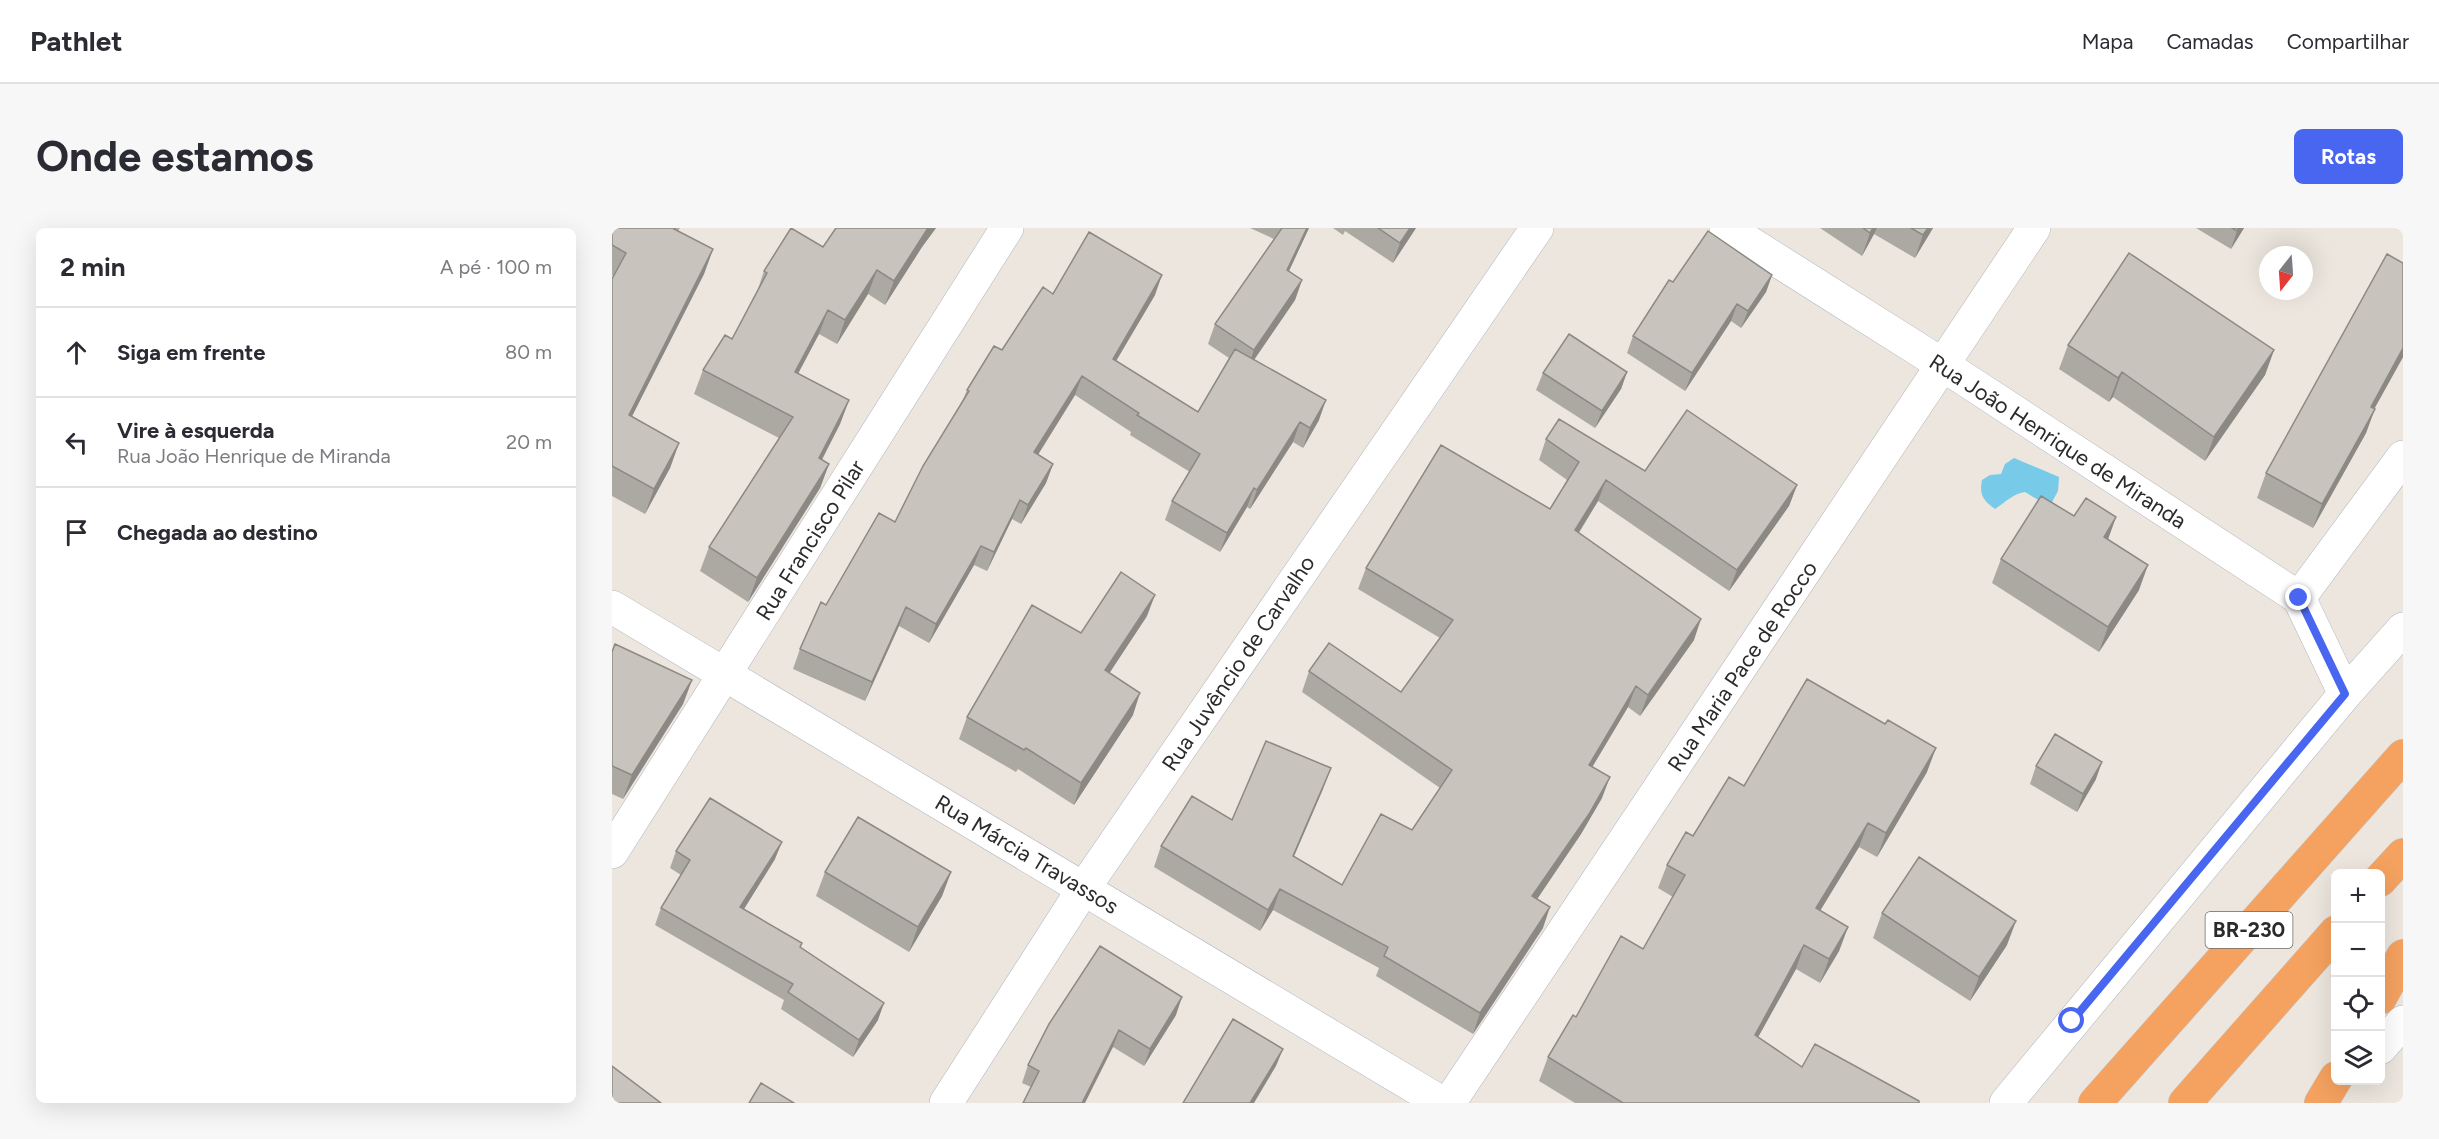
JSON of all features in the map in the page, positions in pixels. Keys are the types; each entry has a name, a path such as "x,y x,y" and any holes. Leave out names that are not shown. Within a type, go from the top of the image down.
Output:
{"highway":[{"name":"BR-230","path":"2095,1103 2403,756"},
{"path":"2385,875 2403,855"},
{"name":"BR-230","path":"2185,1103 2331,938"},
{"path":"2385,989 2403,956"},
{"path":"2321,1103 2332,1085"}],"street":[{"name":"Rua Francisco Pilar","path":"612,852 1007,228"},
{"name":"Rua Juvêncio de Carvalho","path":"946,1103 1084,888 1537,228"},
{"name":"Rua João Henrique de Miranda","path":"1726,228 1943,365 2299,598"},
{"name":"Rua Maria Pace de Rocco","path":"1449,1103 2034,228"},
{"path":"2345,694 2299,598 2403,458"},
{"name":"Rua Márcia Travassos","path":"612,607 1442,1103"},
{"path":"2006,1103 2345,694 2403,629"},
{"path":"2385,1042 2403,1022"},
{"path":"2334,1103 2349,1085"}],"water":[{"path":"2014,458 2059,477 2058,491 2052,502 2040,501 2025,492 2013,496 1995,509 1985,500 1981,490 1982,480 1990,475 2001,474 2005,464"}],"building":[{"path":"612,228 675,228 713,249 629,415 679,443 654,489 612,466 612,279 626,253 612,245"},
{"path":"791,228 823,247 836,228 928,228 894,281 877,270 845,320 828,310 795,372 849,400 819,458 829,464 757,578 709,547 793,417 703,370 725,335 732,339 767,273 764,271"},
{"path":"1282,228 1307,228 1287,270 1302,280 1254,350 1215,324"},
{"path":"1378,228 1410,228 1400,243"},
{"path":"1863,228 1873,228 1870,233"},
{"path":"1911,228 1928,228 1923,235"},
{"path":"1708,231 1772,275 1748,311 1737,304 1692,373 1633,336 1669,280 1673,282"},
{"path":"1089,232 1162,275 1113,359 1198,412 1235,349 1326,400 1310,428 1300,422 1257,490 1254,488 1227,533 1172,501 1200,454 1137,415 1139,413 1082,376 1034,452 1053,464 1028,505 1020,500 994,552 981,546 936,624 906,607 872,682 800,649 821,602 826,605 879,513 895,522 923,466 994,346 1002,350 1043,287 1053,294"},
{"path":"2129,253 2274,350 2214,437 2122,372 2118,378 2068,345"},
{"path":"2387,254 2403,263 2403,348 2371,407 2375,409 2322,504 2266,473"},
{"path":"1569,334 1627,372 1602,411 1543,373"},
{"path":"1687,410 1797,485 1737,570 1606,480 1575,530 1701,619 1648,695 1636,686 1589,765 1610,777 1589,814 1532,896 1550,907 1480,1013 1384,956 1388,947 1280,889 1268,910 1161,846 1192,796 1232,820 1266,741 1331,768 1293,856 1342,885 1381,814 1412,830 1452,770 1309,671 1329,643 1401,692 1453,620 1366,568 1441,445 1550,509 1579,462 1546,439 1559,419 1645,471"},
{"path":"2041,496 2074,516 2086,498 2116,517 2104,537 2148,565 2108,627 2001,559"},
{"path":"1121,572 1155,595 1105,670 1140,693 1081,783 1026,748 1024,750 967,717 1032,605 1081,633"},
{"path":"615,644 692,680 632,775 612,766 612,652"},
{"path":"1807,679 1885,724 1888,720 1936,748 1886,833 1868,823 1816,908 1848,927 1829,959 1804,945 1755,1035 1802,1067 1815,1044 1919,1103 1623,1103 1548,1057 1573,1015 1576,1017 1621,936 1643,949 1685,875 1667,865 1686,832 1693,836 1729,777 1744,786"},
{"path":"2055,734 2102,762 2083,794 2036,766"},
{"path":"710,798 782,842 740,907 802,943 800,947 884,1003 859,1040 788,992 793,984 661,908 690,860 676,851"},
{"path":"858,817 951,872 918,927 825,872"},
{"path":"1919,857 2016,921 1979,977 1882,913"},
{"path":"1100,946 1182,997 1150,1049 1119,1030 1082,1103 1023,1103 1039,1071 1028,1065 1049,1024"},
{"path":"1233,1019 1283,1049 1250,1103 1183,1103"},
{"path":"612,1066 661,1103 612,1103"},
{"path":"761,1083 794,1103 749,1103"}],"route":[{"path":"2072,1021 2345,694 2299,598"}]}
